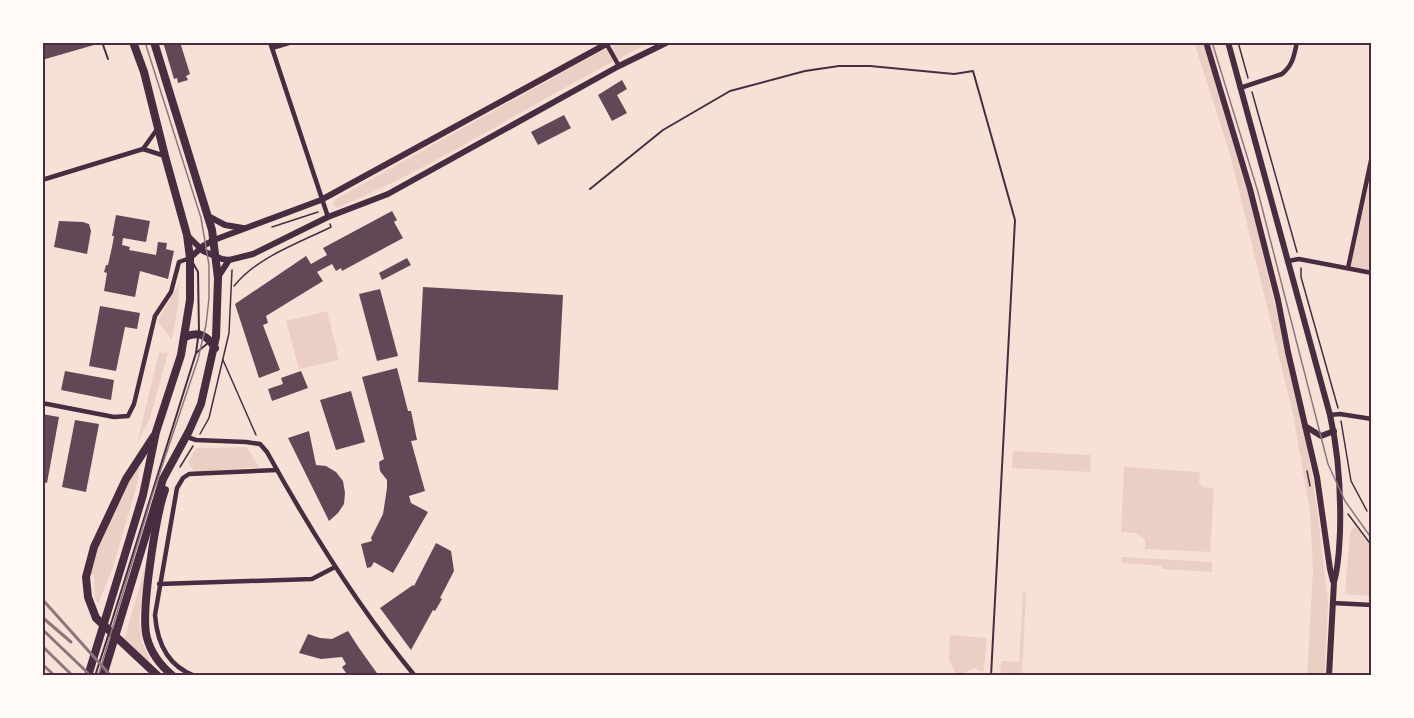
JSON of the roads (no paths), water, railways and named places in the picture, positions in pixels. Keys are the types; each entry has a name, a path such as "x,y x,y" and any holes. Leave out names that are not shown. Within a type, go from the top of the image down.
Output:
{"main road":[{"path":"103,676 115,612 156,432 181,355 190,300 190,258 187,235 144,72 133,42"},
{"path":"154,42 208,216 214,240 218,278 214,342 200,418 168,479 163,494 145,613 145,629 149,644 160,663 173,676"},
{"path":"185,337 199,333 214,342"},
{"path":"88,676 115,612 163,479 201,404"},
{"path":"156,432 126,479 94,547 86,577 88,597 96,618 119,642 158,676"}],"street":[{"path":"270,42 328,217"},
{"path":"272,48 292,42"},
{"path":"187,235 200,249 229,261 253,254 328,217 388,194 619,66 668,42"},
{"path":"1206,42 1250,189 1278,300 1317,477 1330,569 1334,582"},
{"path":"1228,42 1334,431 1340,480 1340,509 1338,569 1334,582 1329,676"},
{"path":"1240,87 1282,74 1289,68 1297,42"},
{"path":"42,403 114,417 128,416 134,404 155,316 171,292 179,262 190,258 214,240 321,200 607,43 619,66"},
{"path":"143,149 158,128"},
{"path":"42,180 143,149 165,156"},
{"path":"1348,268 1372,156"},
{"path":"208,216 225,225 243,228"},
{"path":"1288,261 1299,259 1372,273"},
{"path":"218,278 229,261"},
{"path":"1330,416 1340,414 1372,419"},
{"path":"1305,426 1315,434 1321,435 1334,431"},
{"path":"190,438 260,444 267,452 335,567 389,644 415,676"},
{"path":"195,676 188,674 170,659 157,636 155,615 173,502 179,483 189,474 277,470"},
{"path":"159,584 312,579 335,567"},
{"path":"1333,603 1372,605"}],"lane":[{"path":"102,42 108,59"},
{"path":"590,189 663,130 730,91 805,70 839,66 870,66 954,74 973,71 1015,220 991,676"},
{"path":"95,676 196,353 199,333 198,272 190,258"},
{"path":"196,353 214,342"}],"tram line":[{"path":"98,676 152,496 198,359 206,325 209,298 209,265 201,218 145,42"},
{"path":"1212,42 1258,192 1328,464 1345,501 1372,539"}],"railway":[{"path":"42,599 111,676"},
{"path":"42,617 71,642"},
{"path":"42,629 91,676"},
{"path":"42,646 73,676"},
{"path":"42,664 55,676"}]}
